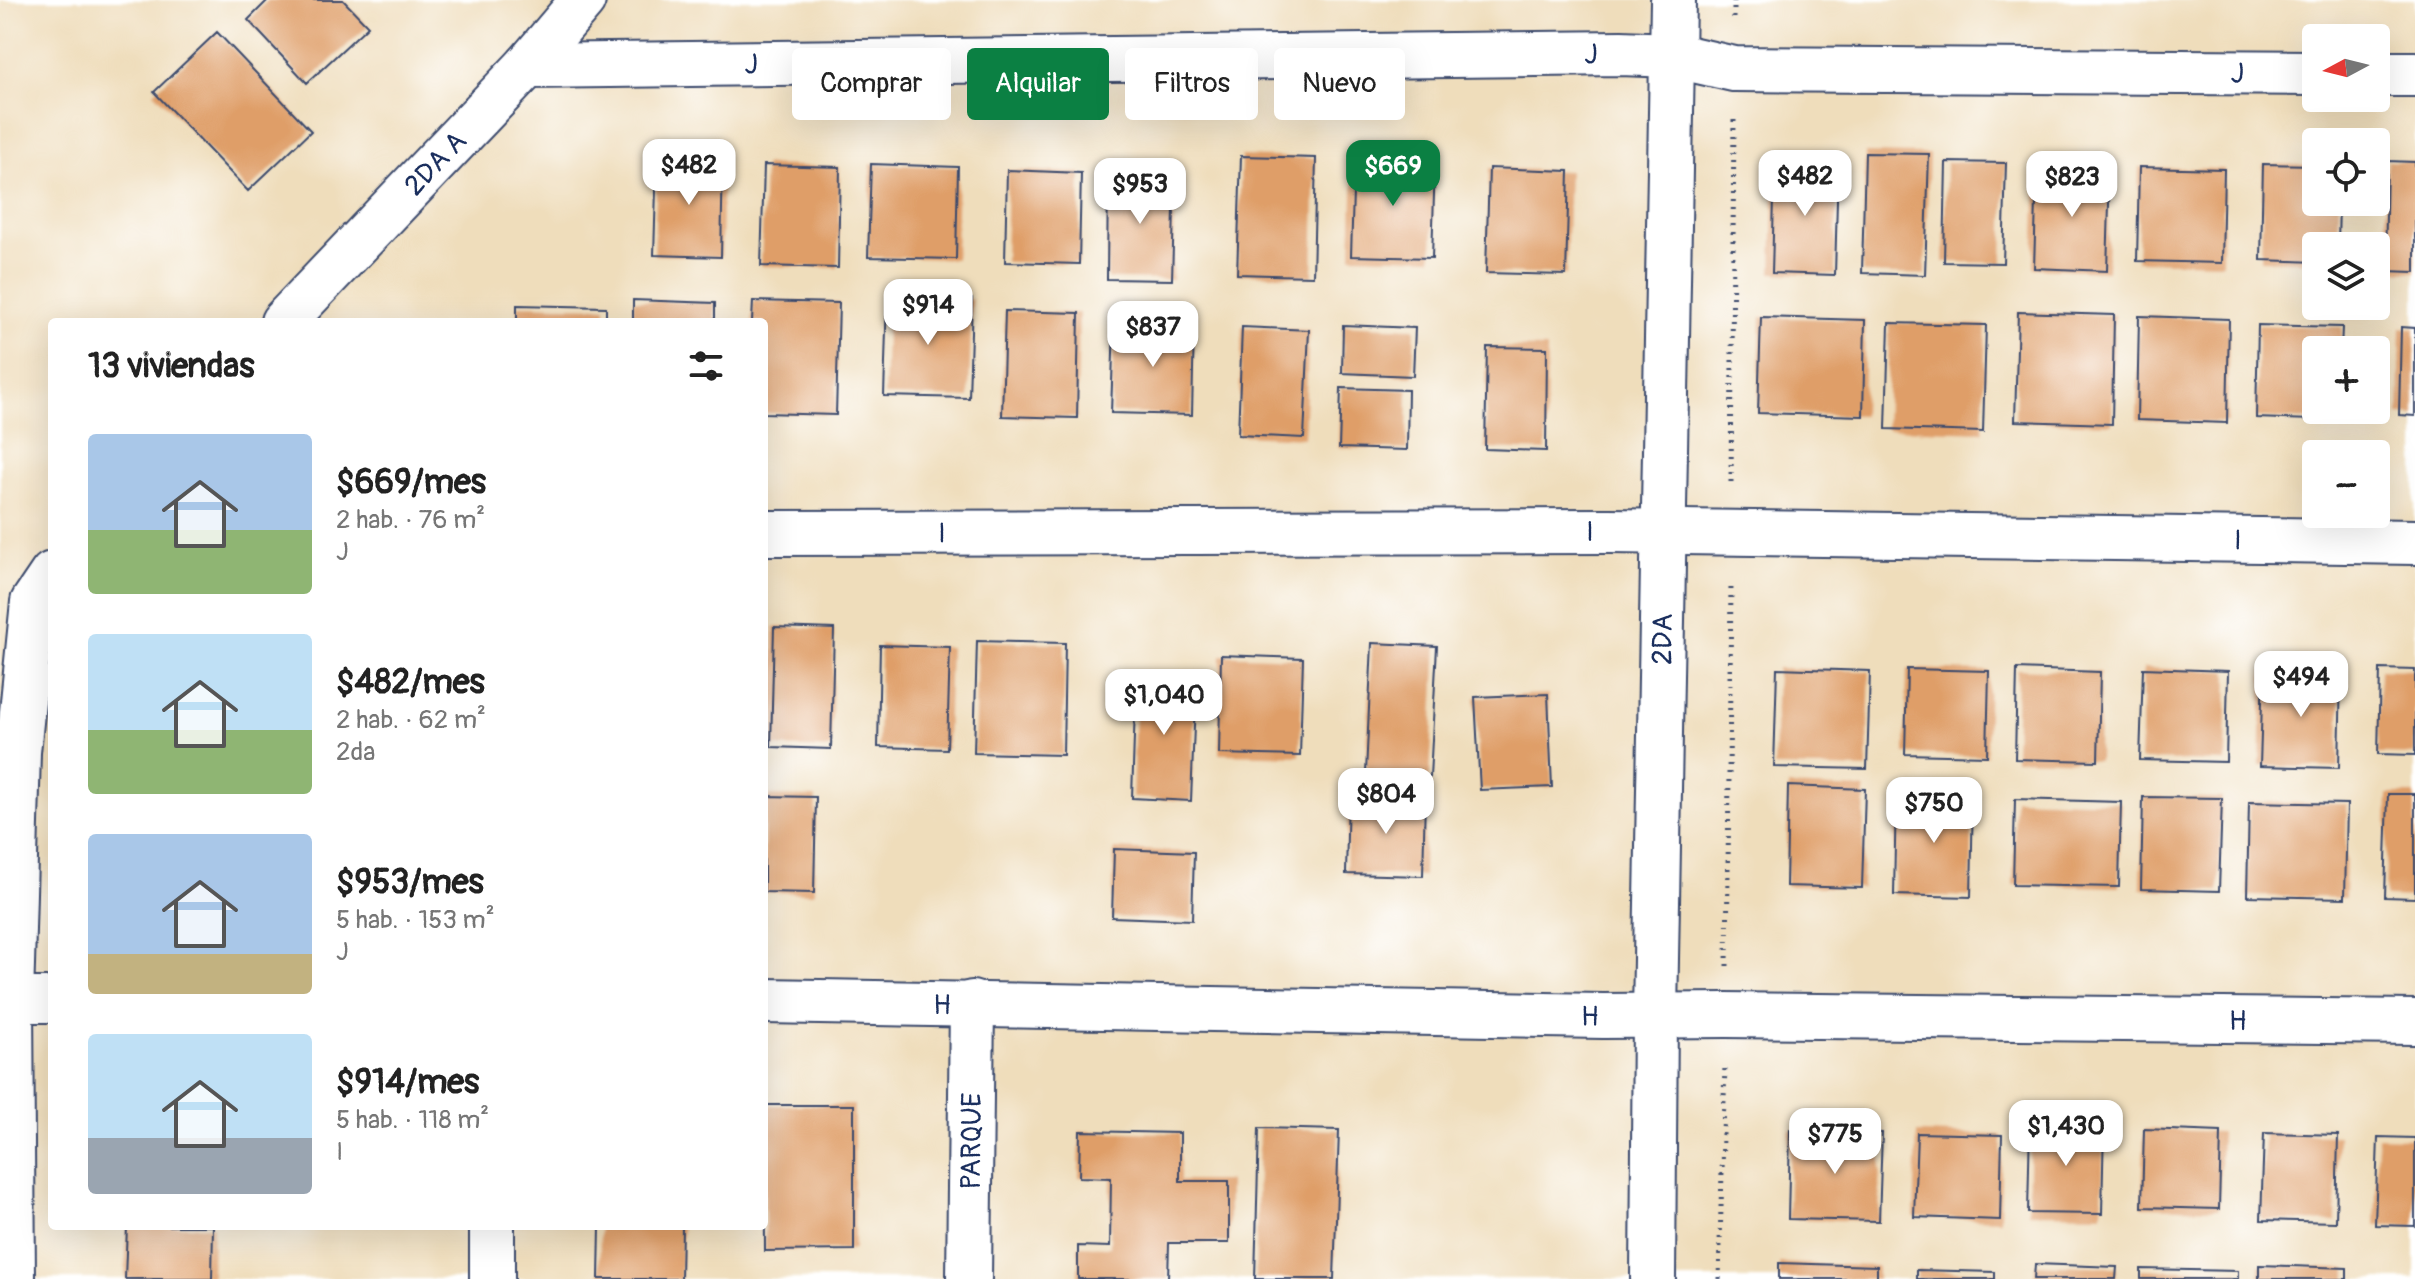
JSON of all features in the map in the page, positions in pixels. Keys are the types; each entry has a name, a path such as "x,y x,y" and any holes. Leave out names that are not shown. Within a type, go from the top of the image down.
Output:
{"street":[{"name":"2DA A","path":"287,318 527,66 583,0"},
{"name":"2DA","path":"1653,1279 1673,0"},
{"name":"J","path":"527,66 1621,53 1672,55 1734,69 2302,73"},
{"path":"2390,74 2415,74"},
{"name":"I","path":"768,533 1665,532 2415,542"},
{"path":"13,1279 31,1000 19,737 33,602 48,580"},
{"name":"H","path":"768,1001 1655,1015 2415,1022"},
{"name":"PARQUE","path":"969,1279 972,1003"},
{"path":"492,1230 492,1279"}],"path":[{"path":"1719,1279 1726,1015 1734,0"}],"building":[{"path":"268,0 343,0 368,26 307,83 248,20"},
{"path":"217,32 311,131 248,191 154,92"},
{"path":"1865,153 1929,154 1925,275 1862,273"},
{"path":"657,156 723,158 721,257 654,255"},
{"path":"1241,156 1316,158 1313,276 1237,274"},
{"path":"1354,159 1435,161 1432,258 1351,256"},
{"path":"1775,160 1838,162 1835,275 1772,273"},
{"path":"2390,161 2415,162 2415,272 2390,271 2390,232 2386,232 2386,216 2390,216"},
{"path":"1946,162 2006,163 2003,263 1944,262"},
{"path":"871,164 958,167 956,259 868,257"},
{"path":"2263,164 2302,165 2302,216 2339,216 2338,232 2302,232 2302,261 2261,260"},
{"path":"764,165 840,167 838,268 761,266"},
{"path":"2139,167 2224,169 2222,263 2137,261"},
{"path":"1489,168 1569,171 1566,275 1486,273"},
{"path":"2037,168 2110,170 2107,271 2034,268"},
{"path":"1007,170 1081,173 1079,264 1005,262"},
{"path":"1108,172 1175,174 1172,280 1107,279"},
{"path":"887,296 972,299 969,398 884,396"},
{"path":"633,300 715,303 715,318 633,318"},
{"path":"753,301 839,303 836,415 768,413 768,318 752,318"},
{"path":"517,305 606,307 606,318 517,318"},
{"path":"1005,311 1079,313 1077,418 1002,416"},
{"path":"2018,312 2114,315 2112,424 2015,421"},
{"path":"2139,316 2229,319 2227,423 2137,420"},
{"path":"1761,317 1865,320 1863,416 1758,413"},
{"path":"1114,323 1194,325 1192,415 1111,413"},
{"path":"1889,323 1986,325 1983,432 1886,429"},
{"path":"1343,325 1415,328 1413,376 1342,373"},
{"path":"2258,325 2342,327 2342,336 2302,336 2302,420 2256,418"},
{"path":"1242,327 1309,330 1304,438 1238,435"},
{"path":"2401,327 2415,328 2415,416 2399,415"},
{"path":"1487,347 1547,348 1546,451 1485,449"},
{"path":"1341,388 1408,390 1407,450 1339,448"},
{"path":"774,627 834,629 831,749 771,747"},
{"path":"977,641 1065,643 1063,755 974,753"},
{"path":"1372,643 1437,646 1430,777 1366,773"},
{"path":"880,645 950,647 947,749 878,747"},
{"path":"1221,655 1303,658 1300,756 1219,754"},
{"path":"1777,668 1870,671 1867,769 1774,767"},
{"path":"2143,668 2228,671 2226,762 2140,760"},
{"path":"1907,669 1989,671 1987,756 1905,754"},
{"path":"2017,669 2100,672 2098,761 2015,759"},
{"path":"2263,669 2341,671 2339,768 2260,766"},
{"path":"2380,669 2415,670 2415,755 2378,754"},
{"path":"1136,675 1196,676 1191,801 1132,798"},
{"path":"1548,694 1552,787 1480,790 1475,697"},
{"path":"1788,786 1865,789 1862,888 1786,886"},
{"path":"1896,793 1973,795 1971,897 1894,895"},
{"path":"2388,794 2415,794 2415,898 2385,897"},
{"path":"1348,795 1425,797 1423,876 1346,874"},
{"path":"768,796 816,797 814,893 768,892"},
{"path":"2143,797 2222,798 2219,891 2141,889"},
{"path":"2015,799 2121,802 2119,887 2013,885"},
{"path":"2249,802 2347,804 2345,898 2247,896"},
{"path":"1114,849 1194,852 1192,920 1112,917"},
{"path":"768,1105 854,1105 854,1250 765,1251 765,1230 768,1230"},
{"path":"2030,1122 2104,1124 2102,1214 2028,1213"},
{"path":"1259,1128 1339,1130 1334,1279 1255,1279"},
{"path":"2144,1129 2221,1132 2219,1209 2142,1207"},
{"path":"1790,1130 1882,1133 1879,1221 1788,1219"},
{"path":"1080,1131 1180,1133 1180,1181 1229,1181 1229,1243 1169,1243 1168,1279 1078,1279 1078,1246 1110,1247 1111,1178 1079,1177"},
{"path":"1917,1133 2002,1135 2000,1220 1914,1217"},
{"path":"2264,1133 2338,1135 2336,1222 2261,1220"},
{"path":"2378,1137 2415,1138 2415,1226 2375,1225"},
{"path":"127,1230 213,1230 212,1279 125,1279"},
{"path":"600,1230 682,1230 681,1279 599,1279"},
{"path":"1779,1263 1877,1266 1877,1279 1779,1279"},
{"path":"2035,1264 2117,1267 2116,1279 2034,1279"},
{"path":"2259,1265 2347,1268 2347,1279 2259,1279"},
{"path":"2141,1269 2238,1271 2238,1279 2141,1279"},
{"path":"1917,1270 1995,1272 1995,1279 1917,1279"}]}
